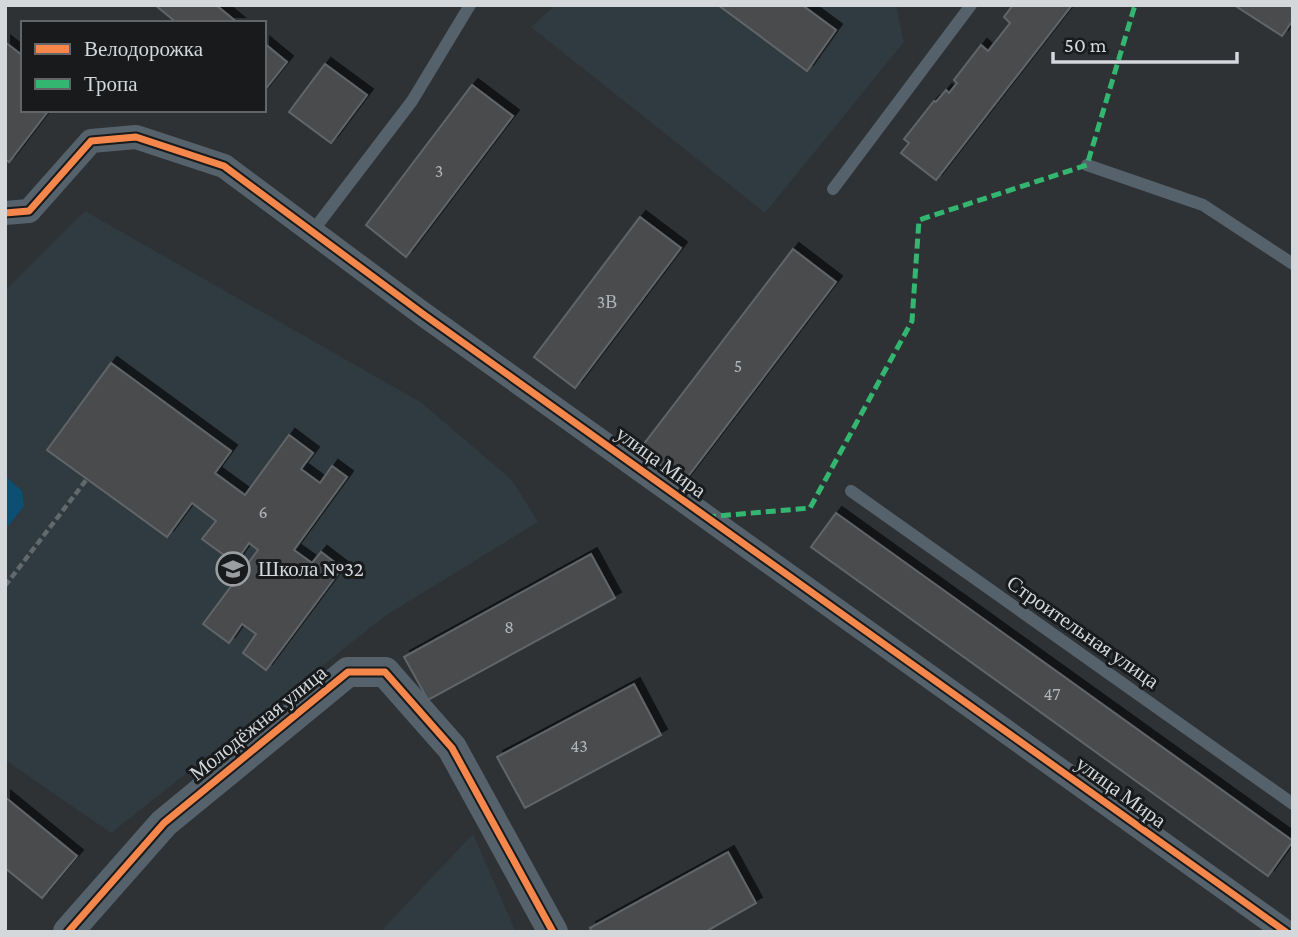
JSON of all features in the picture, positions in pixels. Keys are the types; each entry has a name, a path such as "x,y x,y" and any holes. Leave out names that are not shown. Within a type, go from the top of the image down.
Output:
{"street":[{"name":"улица Мира","path":"5,213 29,211 91,141 136,137 223,166 1286,932"},
{"name":"Молодёжная улица","path":"68,932 164,823 348,672 385,672 452,748 553,932"}],"lane":[{"path":"312,232 412,102 470,5"},
{"path":"833,189 971,5"},
{"path":"1087,165 1203,205 1293,264"},
{"name":"Строительная улица","path":"851,491 1293,803"}],"path":[{"path":"5,586 87,479"}],"shaded area":[{"path":"556,5 896,5 904,42 765,213 531,27"},
{"name":"Школа №32","path":"85,211 422,403 512,480 538,522 385,616 111,833 5,760 5,291"},
{"path":"5,476 22,491 24,506 5,530"},
{"path":"473,834 516,932 380,932"}],"building":[{"path":"155,5 216,5 236,21 175,21"},
{"path":"718,5 802,5 836,30 807,71"},
{"path":"1013,5 1072,5 936,180 901,153 909,143 904,139 934,101 946,90 949,93 957,83 954,80 981,45 988,51 1010,23 1004,17"},
{"path":"1234,5 1288,5 1293,8 1293,20 1282,36"},
{"path":"5,42 21,54 21,112 47,112 9,162 5,159"},
{"path":"266,45 287,62 266,88"},
{"path":"325,64 367,95 331,143 289,112"},
{"path":"472,85 513,116 406,257 366,225"},
{"path":"640,217 681,248 575,388 534,357"},
{"path":"793,249 836,282 683,483 640,449"},
{"path":"111,363 231,451 215,473 245,495 289,435 313,453 301,469 320,483 332,466 347,477 294,550 312,563 321,552 342,568 266,670 243,653 256,634 242,624 229,643 203,624 258,550 249,543 235,563 202,539 216,521 192,503 167,537 47,450"},
{"path":"836,513 1293,841 1268,876 811,547"},
{"path":"591,554 615,598 428,700 404,657"},
{"path":"634,684 661,735 525,808 497,757"},
{"path":"5,797 77,856 42,898 5,868"},
{"path":"728,852 756,903 705,932 592,932 590,928"}],"marked path":[{"path":"706,517 810,508 912,321 919,220 1087,165 1135,5"}],"cycle path":[{"path":"5,213 29,211 91,141 136,137 224,166 423,314 1286,932"},
{"path":"68,932 164,823 348,672 385,672 452,748 553,932"}],"place":[{"name":"Школа №32","path":"233,569"}]}
